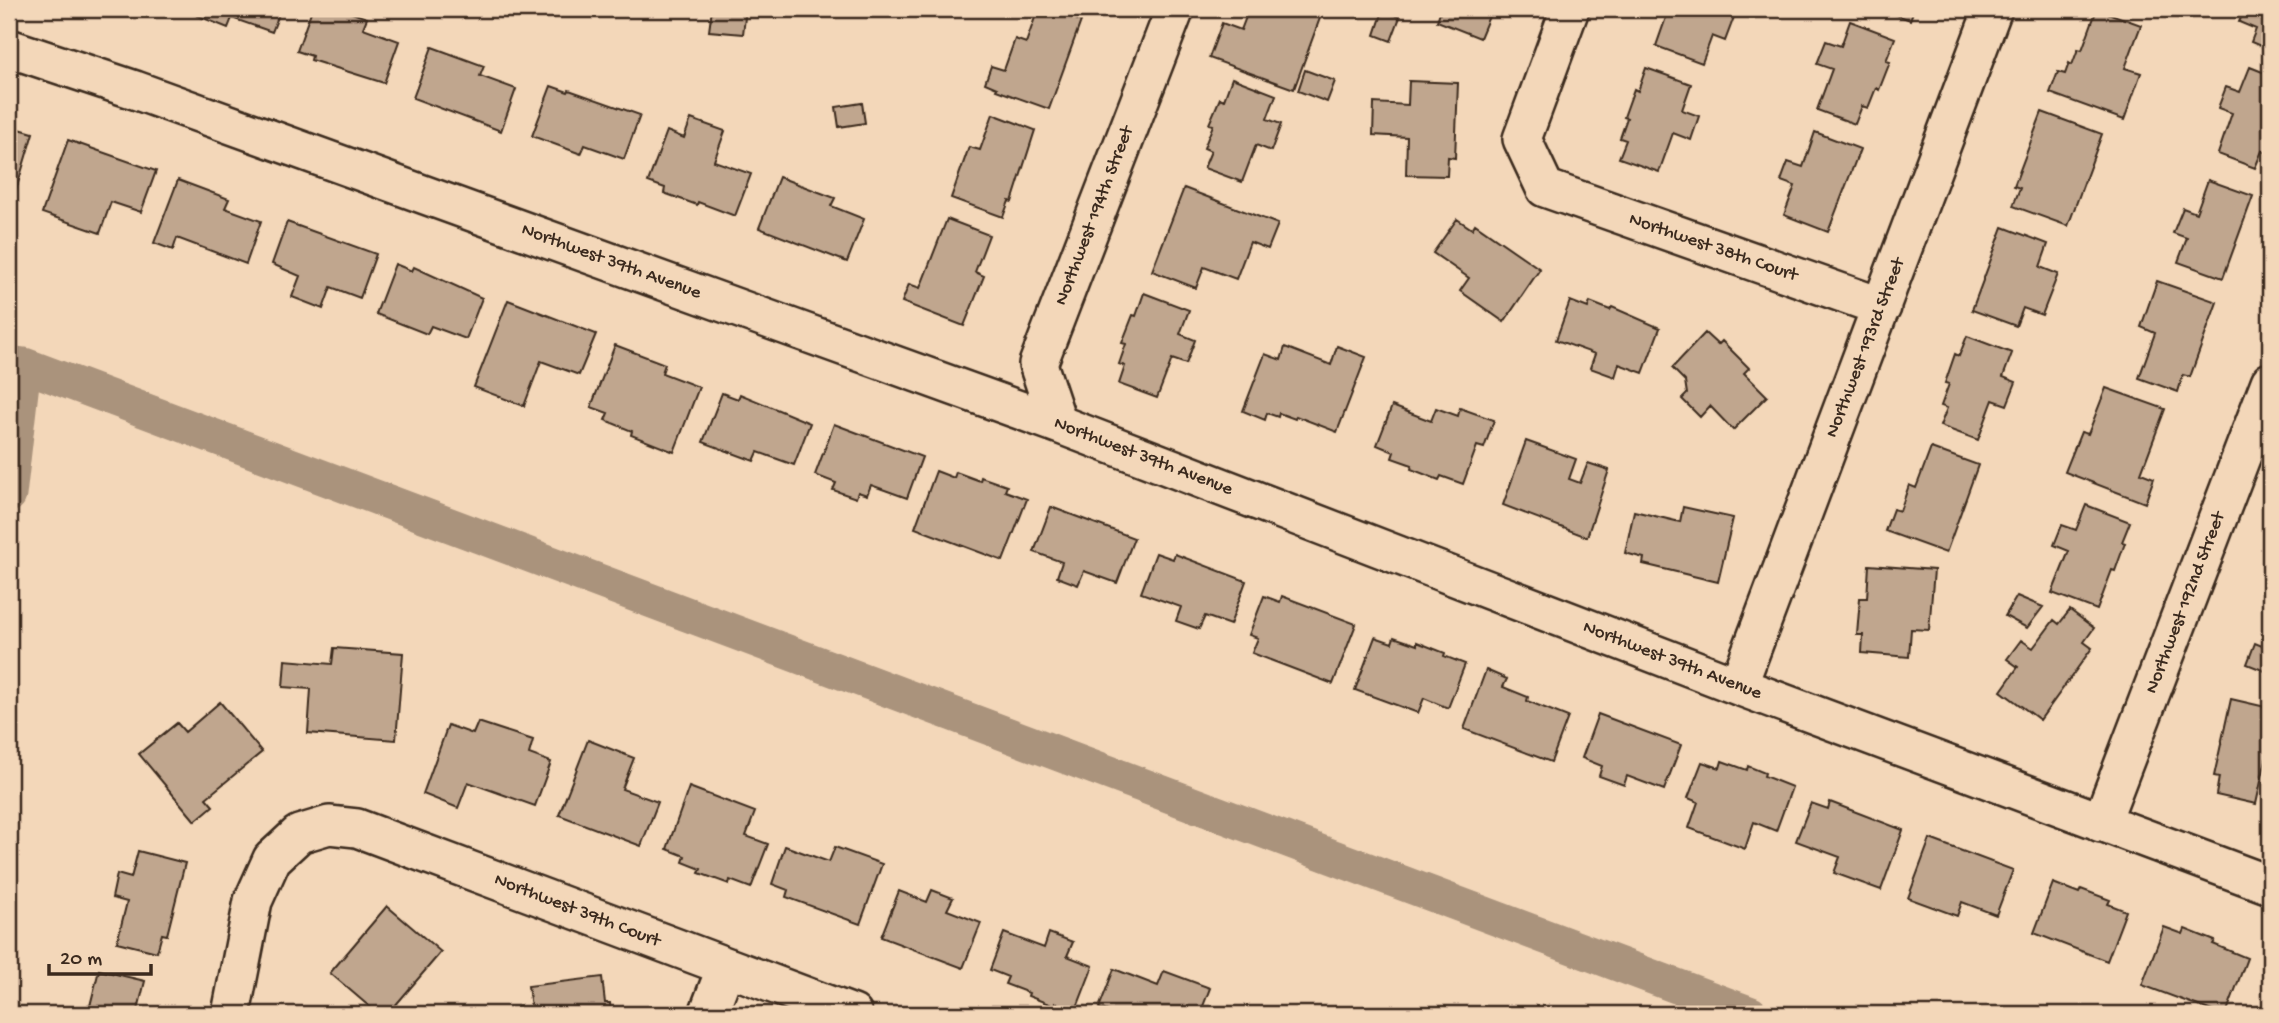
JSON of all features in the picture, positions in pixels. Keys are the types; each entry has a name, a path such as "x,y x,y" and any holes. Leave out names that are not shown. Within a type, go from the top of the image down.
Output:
{"street":[{"name":"Northwest 194th Street","path":"1058,424 1038,364 1175,9"},
{"name":"Northwest 38th Court","path":"1570,9 1522,139 1545,188 1882,307"},
{"name":"Northwest 193rd Street","path":"1738,686 1993,9"},
{"name":"Northwest 39th Avenue","path":"9,48 135,90 1058,424 1738,686 2270,885"},
{"name":"Northwest 192nd Street","path":"2101,823 2270,382"},
{"name":"Northwest 39th Court","path":"231,1014 253,901 272,859 299,834 329,825 357,828 853,1014"},
{"path":"708,1014 726,967"}],"building":[{"path":"181,9 281,9 272,32 232,18 228,28"},
{"path":"312,9 340,9 367,18 363,28 399,41 384,83 311,60 312,56 297,51"},
{"path":"712,9 746,9 743,34 709,31"},
{"path":"1038,9 1047,9 1081,21 1049,109 996,90 997,88 985,83 991,66 1004,70 1015,39 1026,43"},
{"path":"1249,9 1300,9 1320,18 1294,89 1209,58 1222,23 1241,30"},
{"path":"1441,9 1492,9 1480,38 1437,21"},
{"path":"1669,9 1737,9 1725,41 1712,36 1702,63 1656,46"},
{"path":"1881,9 1914,9 1910,20"},
{"path":"2097,9 2141,25 2125,68 2141,73 2124,120 2050,93 2058,72 2065,74 2078,49 2082,50"},
{"path":"2245,9 2270,9 2270,50 2251,42 2256,29 2239,22"},
{"path":"1383,11 1400,17 1391,41 1375,35"},
{"path":"1850,21 1895,38 1886,61 1890,62 1879,90 1876,88 1868,108 1862,106 1855,124 1817,110 1832,69 1817,64 1826,41 1841,46"},
{"path":"432,47 484,66 480,76 516,89 501,131 413,98"},
{"path":"2250,67 2270,75 2270,148 2268,154 2262,151 2255,168 2218,154 2232,113 2218,108 2226,87 2240,92"},
{"path":"1646,68 1691,84 1682,110 1699,116 1691,140 1673,133 1659,172 1619,158 1626,140 1620,138 1627,118 1624,117 1634,89 1638,91"},
{"path":"1305,70 1335,81 1327,102 1298,91"},
{"path":"1232,78 1276,95 1267,119 1281,124 1271,151 1256,145 1242,182 1204,168 1211,151 1204,148 1213,125 1209,124 1220,98 1224,100"},
{"path":"1409,81 1458,83 1455,158 1448,157 1447,176 1406,175 1407,137 1373,135 1374,103 1408,105"},
{"path":"551,86 640,115 624,159 585,145 581,154 532,136"},
{"path":"862,103 865,123 839,127 836,107"},
{"path":"2042,112 2102,134 2068,226 2013,206 2020,188 2014,186"},
{"path":"993,114 1035,130 1012,202 1009,201 1003,217 951,198 969,147 980,150"},
{"path":"691,119 725,131 714,161 751,174 735,216 664,193 665,188 648,182 667,131 684,138"},
{"path":"9,126 33,133 10,210 9,209"},
{"path":"1815,132 1860,149 1828,232 1784,215 1795,186 1781,181 1788,162 1803,167"},
{"path":"68,140 156,171 141,212 111,202 100,233 42,213"},
{"path":"779,177 835,198 831,206 864,219 847,262 759,228"},
{"path":"178,180 229,199 225,208 261,221 246,264 177,238 173,250 154,243"},
{"path":"2208,180 2253,196 2223,278 2178,262 2187,238 2173,233 2183,208 2196,213"},
{"path":"1184,188 1278,224 1268,249 1250,242 1236,279 1204,267 1196,288 1152,271"},
{"path":"947,219 989,235 975,272 984,276 964,326 902,302 909,284 920,288"},
{"path":"1457,219 1472,229 1475,224 1540,269 1504,322 1460,291 1469,278 1433,253"},
{"path":"287,222 376,254 360,298 331,287 323,309 292,297 300,276 272,264"},
{"path":"2003,227 2048,244 2040,267 2058,274 2042,315 2023,308 2016,326 1972,310"},
{"path":"395,264 412,271 414,267 482,298 466,339 431,326 427,334 376,314"},
{"path":"2157,281 2217,302 2190,377 2183,375 2178,392 2139,378 2155,333 2141,327"},
{"path":"1144,293 1189,310 1180,334 1195,340 1186,364 1172,359 1157,398 1119,384 1125,366 1119,364 1126,344 1122,343"},
{"path":"508,300 596,334 579,375 541,361 524,406 474,387"},
{"path":"1570,301 1588,308 1590,302 1610,310 1612,307 1660,328 1643,373 1619,364 1615,377 1590,368 1595,354 1556,340"},
{"path":"1705,333 1718,345 1722,341 1749,368 1744,373 1767,396 1733,430 1710,406 1700,417 1682,399 1687,394 1685,381 1672,368"},
{"path":"1967,336 2012,353 2003,377 2016,382 2007,405 1993,400 1978,440 1940,426 1947,408 1941,406 1949,384 1945,383 1955,354 1959,356"},
{"path":"615,345 665,364 662,373 699,387 674,452 631,435 632,431 605,420 608,413 591,407"},
{"path":"1337,346 1366,357 1337,432 1296,416 1295,419 1279,413 1278,417 1267,413 1265,420 1243,411 1265,354 1281,360 1285,347 1331,365"},
{"path":"2106,388 2165,409 2141,473 2154,478 2145,503 2065,472 2081,432 2088,434"},
{"path":"722,393 738,399 740,394 810,423 794,465 758,452 754,461 703,442"},
{"path":"1392,406 1431,421 1436,408 1458,416 1460,408 1494,420 1484,448 1477,446 1463,484 1441,476 1439,480 1411,469 1412,465 1392,458 1394,452 1377,445"},
{"path":"834,424 922,457 907,498 871,485 867,495 858,492 856,498 833,490 836,483 815,475"},
{"path":"1526,441 1576,459 1569,479 1580,483 1588,463 1609,470 1587,537 1503,505"},
{"path":"1931,448 1978,465 1946,553 1885,531 1893,509 1900,511 1909,485 1916,488"},
{"path":"936,471 954,478 956,472 980,481 981,477 1007,486 1005,491 1027,499 1003,561 915,528"},
{"path":"2086,505 2130,522 2115,571 2112,570 2097,610 2052,593 2069,551 2054,545 2062,525 2076,530"},
{"path":"1051,507 1134,538 1117,583 1084,571 1078,585 1057,577 1062,562 1034,552"},
{"path":"1683,507 1733,518 1718,582 1643,564 1644,558 1625,553 1634,511 1680,522"},
{"path":"1156,553 1173,559 1175,554 1246,581 1230,625 1205,616 1199,629 1176,621 1181,607 1141,593"},
{"path":"1869,565 1934,570 1929,630 1911,629 1909,657 1862,653 1863,635 1857,635 1860,598 1867,598"},
{"path":"1264,596 1280,602 1282,596 1356,624 1333,684 1252,653 1258,638 1249,635"},
{"path":"2017,596 2043,607 2027,628 2005,616"},
{"path":"2070,610 2094,628 2084,642 2092,648 2040,720 2001,691 2018,667 2007,659 2021,640 2033,648 2054,620 2059,624"},
{"path":"2270,631 2270,673 2247,664 2255,643 2262,646"},
{"path":"1375,637 1392,643 1394,637 1417,645 1417,642 1465,664 1448,708 1424,698 1418,713 1355,690"},
{"path":"334,648 403,653 396,740 308,733 311,689 283,687 285,660 332,664"},
{"path":"1486,670 1507,679 1503,687 1528,697 1527,701 1568,717 1551,762 1464,729"},
{"path":"2231,699 2270,708 2270,760 2266,759 2256,804 2216,795 2219,777 2214,776"},
{"path":"220,702 262,752 206,798 213,806 195,821 139,754 177,723 185,732"},
{"path":"1598,714 1681,745 1664,790 1627,776 1624,785 1599,776 1602,766 1582,758"},
{"path":"478,722 533,740 529,754 551,762 535,806 468,782 458,808 423,794 448,725 473,734"},
{"path":"588,740 634,758 622,789 658,802 641,846 559,815"},
{"path":"1722,761 1747,770 1748,766 1765,773 1764,776 1792,787 1776,831 1754,822 1745,849 1689,828 1698,802 1688,798 1702,762 1720,768"},
{"path":"689,787 755,812 746,836 768,844 751,888 730,880 729,884 699,873 701,869 683,862 685,856 667,849"},
{"path":"1830,802 1903,830 1881,890 1834,873 1840,857 1796,841 1811,803 1828,809"},
{"path":"1930,839 2013,870 1996,915 1962,902 1957,916 1908,898"},
{"path":"785,846 829,862 835,847 882,864 860,924 786,897 788,890 772,884"},
{"path":"138,851 185,863 167,935 162,934 157,952 117,942 127,902 112,898 117,874 131,878"},
{"path":"2053,883 2079,893 2081,889 2110,900 2108,904 2126,911 2107,961 2034,933"},
{"path":"932,890 953,898 947,910 981,923 963,968 881,937 899,891 927,902"},
{"path":"387,906 441,952 388,1014 378,1014 330,973"},
{"path":"2164,927 2183,934 2185,929 2247,958 2226,1014 2142,985"},
{"path":"1004,933 1044,948 1049,933 1073,942 1067,956 1093,966 1076,1010 1055,1003 1054,1006 1028,996 1029,993 1005,984 1008,977 990,970"},
{"path":"1114,969 1158,986 1164,971 1210,988 1200,1014 1116,1014 1099,1008"},
{"path":"99,970 145,981 137,1014 88,1014"},
{"path":"602,977 605,1003 610,1003 611,1014 532,1014 528,986"}],"waterway":[{"path":"9,363 24,365 1751,1014"},
{"path":"9,495 24,365"}]}
